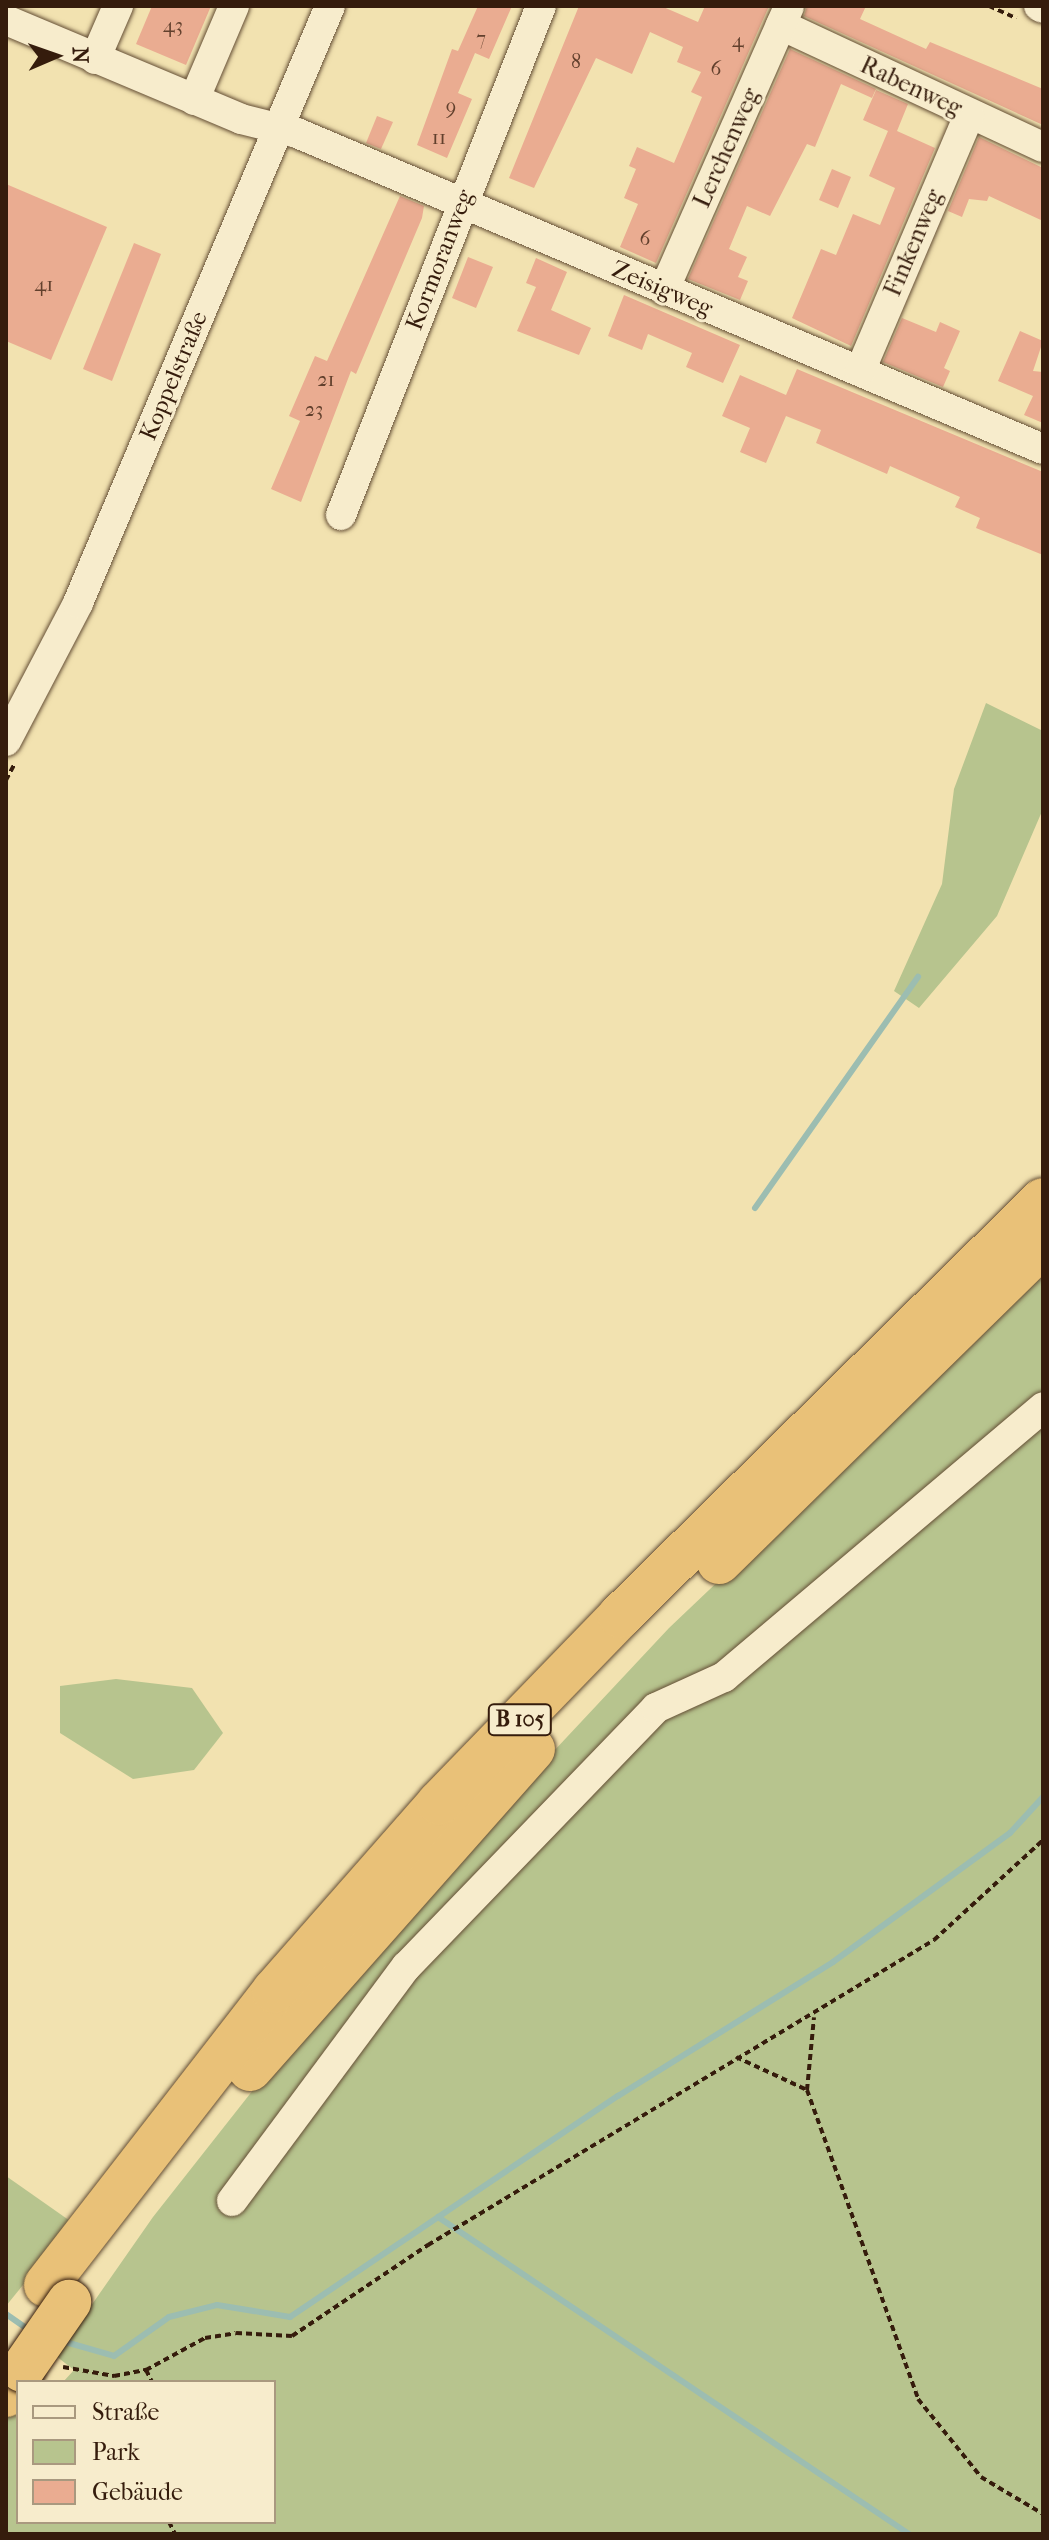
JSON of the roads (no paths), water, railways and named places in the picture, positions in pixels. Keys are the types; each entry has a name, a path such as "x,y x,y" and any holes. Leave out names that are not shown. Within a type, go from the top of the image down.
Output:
{"highway":[{"name":"B 105","path":"21,2366 58,2294 274,1991 439,1803 620,1616 1043,1200"},
{"name":"B 105","path":"58,2294 453,1835 664,1615 1043,1245"}],"street":[{"path":"95,59 118,6"},
{"path":"194,100 234,6"},
{"name":"Koppelstraße","path":"6,741 78,603 282,127 330,6"},
{"name":"Kormoranweg","path":"341,515 541,6"},
{"name":"Rabenweg","path":"785,16 969,115 1043,147"},
{"name":"Lerchenweg","path":"664,290 785,16"},
{"name":"Zeisigweg","path":"6,20 241,119 282,127 1043,449"},
{"name":"Finkenweg","path":"860,371 969,115"},
{"path":"232,2201 406,1967 656,1708 724,1677 1043,1407"}],"waterway":[{"path":"755,1208 918,977"},
{"path":"62,2341 114,2356 169,2317 217,2305 290,2317 618,2096 833,1962 1010,1833 1043,1797"},
{"path":"438,2217 909,2534"},
{"path":"6,2314 29,2330"}]}
